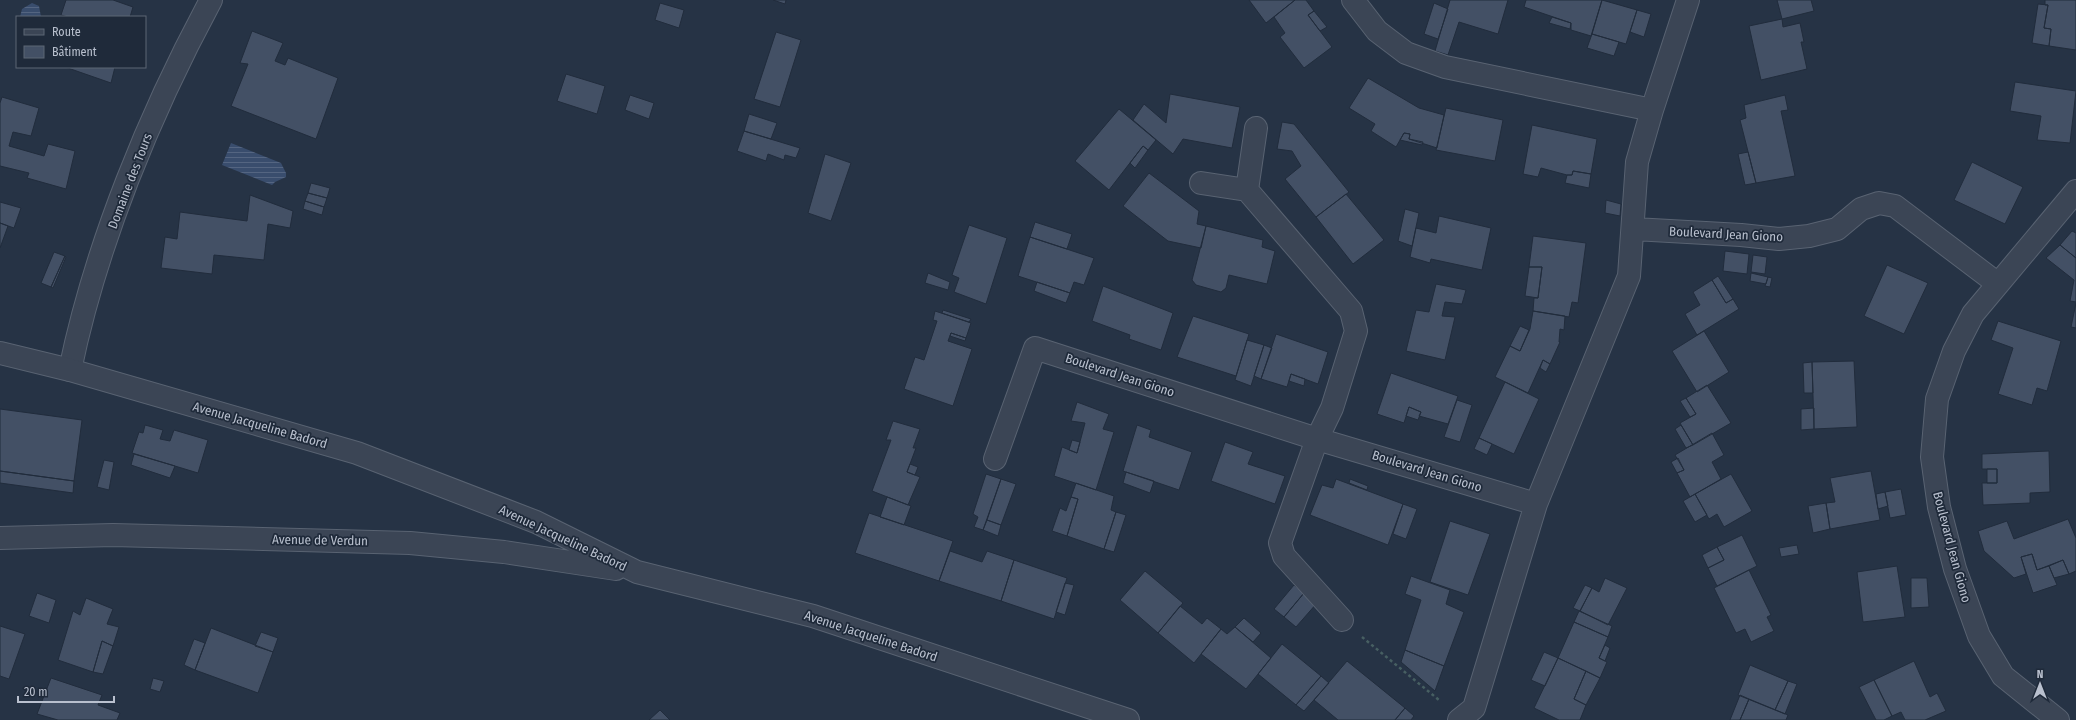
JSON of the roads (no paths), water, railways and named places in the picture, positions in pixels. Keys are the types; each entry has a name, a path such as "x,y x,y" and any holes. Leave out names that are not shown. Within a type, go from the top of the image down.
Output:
{"street":[{"name":"Domaine des Tours","path":"70,370 82,313 131,172 186,46 212,0"},
{"path":"1353,0 1377,31 1406,53 1445,67 1652,110"},
{"path":"1471,716 1536,504 1629,276 1634,229 1637,162 1652,110 1688,0"},
{"path":"1247,190 1256,128"},
{"path":"1201,183 1247,190 1351,311 1356,331 1332,408 1317,439 1280,543 1284,556 1342,620"},
{"name":"Boulevard Jean Giono","path":"2058,720 2003,676 1978,636 1955,569 1939,508 1932,457 1937,399 1954,351 1973,314 2076,191"},
{"name":"Boulevard Jean Giono","path":"1634,229 1741,234 1779,239 1809,236 1837,229 1861,209 1879,203 1895,206 1998,284"},
{"name":"Boulevard Jean Giono","path":"995,459 1035,348 1317,439 1536,504"},
{"name":"Avenue Jacqueline Badord","path":"0,353 70,370 357,453 536,522 637,572 813,616 1128,720"},
{"name":"Avenue de Verdun","path":"0,538 113,535 410,543 504,552 637,572"}],"water":[{"path":"32,3 39,6 41,16 20,16 22,9"},
{"path":"231,143 281,163 286,173 286,177 272,185 222,165"}]}
